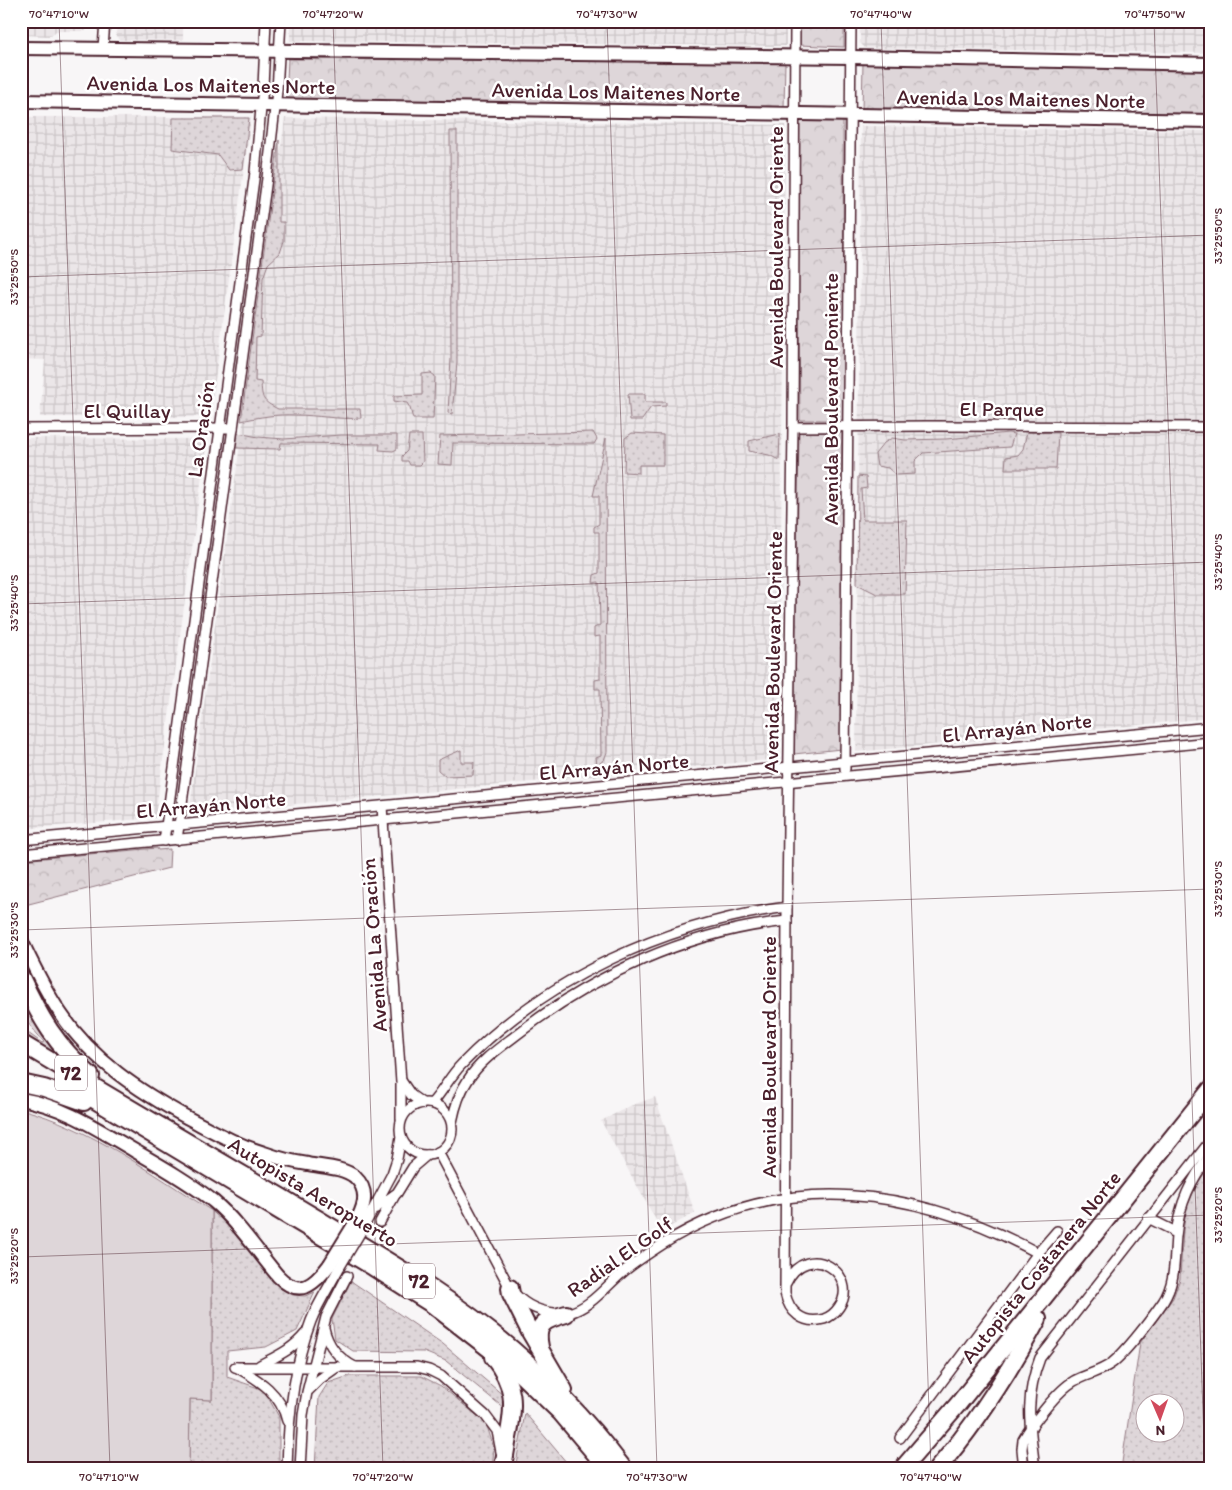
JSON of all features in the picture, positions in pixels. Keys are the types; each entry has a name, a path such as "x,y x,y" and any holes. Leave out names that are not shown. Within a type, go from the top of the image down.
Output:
{"highway":[{"path":"21,977 40,1015 60,1046 118,1107"},
{"name":"Autopista Aeropuerto","path":"21,1042 118,1107 433,1305 478,1338 545,1397 577,1430 608,1469"},
{"name":"Autopista Aeropuerto","path":"21,1055 118,1107 332,1228 449,1301 491,1332 524,1360 584,1419 624,1469"},
{"path":"21,1083 118,1107"},
{"name":"Autopista Costanera Norte","path":"902,1469 959,1403 1211,1089"},
{"name":"Autopista Costanera Norte","path":"915,1469 947,1432 1211,1104"},
{"path":"510,1288 510,1294 564,1390 584,1419"},
{"path":"540,1347 539,1332 543,1323 550,1318 566,1314"},
{"path":"937,1469 980,1414 1038,1319"},
{"path":"478,1338 505,1374 512,1390 512,1415 501,1469"}],"street":[{"path":"103,48 105,21"},
{"name":"La Oración","path":"164,841 254,180 266,21"},
{"name":"La Oración","path":"177,840 263,215 275,106 281,21"},
{"name":"Avenida Boulevard Oriente","path":"786,1283 787,907 793,427 794,21"},
{"name":"Avenida Boulevard Poniente","path":"845,777 851,21"},
{"path":"21,48 851,57 1211,64"},
{"name":"Avenida Los Maitenes Norte","path":"21,101 1211,122"},
{"name":"El Parque","path":"793,427 1211,427"},
{"name":"El Quillay","path":"21,428 233,428"},
{"name":"El Arrayán Norte","path":"21,840 1211,727"},
{"name":"El Arrayán Norte","path":"21,854 1211,742"},
{"name":"Avenida La Oración","path":"382,806 401,1082 401,1119"},
{"path":"432,1103 469,1056 516,1018 577,977 629,951 680,932 730,918 787,907"},
{"path":"380,1222 413,1167 427,1155 438,1152 445,1147 451,1139 455,1107 462,1090 479,1067 533,1022 582,990 627,967 684,944 730,931 787,921"},
{"path":"21,940 60,1012 84,1043 111,1069 149,1095 241,1145 281,1158 340,1170 352,1175 361,1185 365,1198 359,1226 334,1267 307,1331 297,1367 288,1426 287,1469"},
{"path":"401,1082 409,1093 422,1103"},
{"path":"21,1099 46,1105 75,1117 193,1187 228,1215 278,1276 287,1284 296,1287 311,1285 334,1267"},
{"path":"370,1217 392,1174 401,1137 401,1119 410,1108 422,1103 432,1103 444,1110 452,1122"},
{"path":"401,1137 412,1151 427,1155"},
{"path":"1035,1469 1029,1404 1034,1376 1040,1358 1211,1140"},
{"path":"438,1152 510,1288 519,1299 535,1309 566,1314"},
{"path":"1024,1469 1022,1443 1030,1429 1063,1389 1074,1381 1098,1372 1117,1358 1157,1310 1167,1294 1172,1281 1176,1235 1186,1193 1197,1173 1211,1154"},
{"path":"359,1226 370,1217 380,1204 396,1193"},
{"name":"Radial El Golf","path":"566,1314 585,1306 632,1264 684,1232 723,1215 758,1204 786,1198 838,1195 873,1197 913,1204 970,1220 1038,1253"},
{"path":"1148,1218 1172,1230 1176,1235"},
{"path":"900,1438 1038,1253 1057,1231"},
{"path":"816,1262 825,1264 840,1277 843,1286 841,1304 828,1318 819,1321 800,1317 792,1311 787,1303 786,1283 790,1274 806,1263 816,1262"},
{"path":"300,1469 303,1415 307,1392 324,1325 330,1308 347,1276"},
{"path":"324,1325 332,1348 345,1361 355,1367"},
{"path":"258,1366 293,1346 307,1331"},
{"path":"288,1426 283,1409 269,1389 257,1379 235,1367 417,1367 430,1370 441,1376 476,1406 494,1426 500,1443 501,1469"},
{"path":"307,1392 320,1379 338,1367"}],"shaded area":[{"path":"21,21 88,21 88,28 85,31 56,31 51,36 21,35"},
{"path":"117,21 183,21 183,40 119,40 116,35"},
{"path":"290,21 786,21 786,46 290,41"},
{"path":"860,21 1211,21 1211,53 865,48 860,43"},
{"path":"21,117 251,117 210,417 40,417 45,360 21,359"},
{"path":"285,118 785,125 779,759 189,814"},
{"path":"861,126 1211,131 1211,718 856,752"},
{"path":"21,438 207,439 155,818 21,829"},
{"path":"655,1097 695,1213 662,1231 601,1121 630,1106"}],"green space":[{"path":"800,21 844,21 844,47 799,45"},
{"path":"288,59 785,62 784,108 286,102"},
{"path":"863,62 1211,68 1211,115 862,111"},
{"path":"173,118 249,118 243,169 229,170 218,155 172,149"},
{"path":"797,120 843,121 844,420 800,420"},
{"path":"450,131 457,131 457,363 452,414 448,413 451,359"},
{"path":"279,140 279,222 284,222 284,241 280,253 268,264 263,278 261,336 256,337 255,381 261,382 264,399 278,409 360,409 361,418 282,415 241,421"},
{"path":"431,373 435,376 433,419 413,419 407,403 394,401 394,396 422,395 422,374"},
{"path":"628,394 645,394 645,402 666,402 666,406 651,407 642,420 630,420"},
{"path":"593,432 597,439 594,444 453,443 452,465 438,464 440,436"},
{"path":"799,432 842,433 841,749 794,754"},
{"path":"1027,432 1058,433 1056,469 1005,469 1006,457 1018,455 1023,449"},
{"path":"238,433 284,439 341,435 397,435 397,449 393,451 379,450 380,444 281,443 280,449 236,448"},
{"path":"632,433 663,435 663,465 639,465 639,473 624,472 625,438"},
{"path":"780,434 779,460 769,455 749,451 749,441"},
{"path":"1014,434 1010,447 923,453 915,461 915,474 896,475 888,468 877,466 875,454 884,443 892,438 905,440 946,439"},
{"path":"409,435 422,435 423,462 420,465 410,465 408,461 402,461 402,456 407,451"},
{"path":"606,438 607,752 604,760 597,765 596,757 601,755 600,689 595,689 595,680 600,679 600,636 594,637 594,628 600,625 599,582 593,583 594,575 599,573 599,532 594,532 594,527 599,524 599,496 593,496"},
{"path":"858,476 866,477 867,488 861,489 863,520 907,520 905,594 877,594 857,584"},
{"path":"461,750 461,762 474,762 473,775 445,776 438,770 438,760"},
{"path":"157,848 158,850 170,849 169,868 21,906 21,860"},
{"path":"21,989 65,1061 21,1040 21,1028 42,1043 44,1042 21,1015"},
{"path":"21,1109 47,1117 96,1140 143,1167 212,1211 212,1400 190,1399 189,1469 21,1469"},
{"path":"1211,1165 1211,1469 1121,1469 1140,1343 1173,1298 1180,1279 1183,1230 1187,1207 1198,1182"},
{"path":"212,1211 230,1227 281,1289 293,1295 305,1296 315,1292 297,1331 266,1347 227,1351 227,1377 264,1390 279,1417 279,1469 189,1469 190,1399 212,1400"},
{"path":"351,1281 443,1344 504,1396 505,1409 446,1361 424,1352 353,1351 335,1339 332,1319"},
{"path":"349,1376 421,1376 441,1386 486,1423 494,1448 492,1469 315,1469 319,1397 328,1383"},
{"path":"525,1413 572,1469 515,1469"}]}
